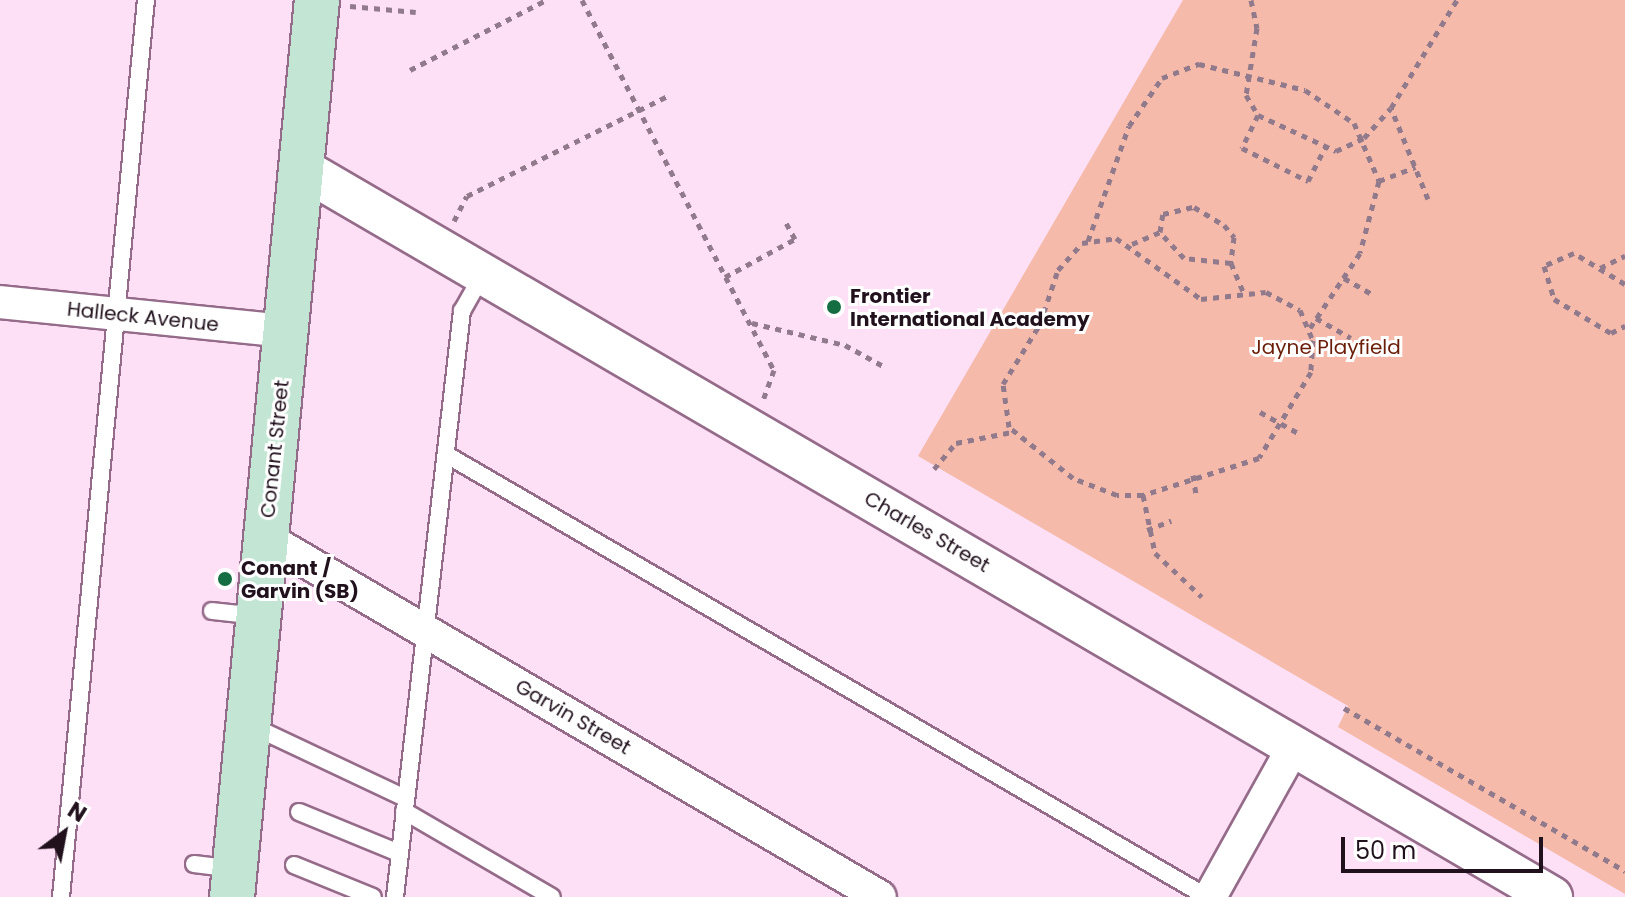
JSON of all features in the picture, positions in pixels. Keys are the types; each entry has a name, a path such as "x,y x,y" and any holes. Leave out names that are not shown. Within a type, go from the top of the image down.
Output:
{"main road":[{"name":"Conant Street","path":"220,877 248,725 301,168 331,3"}],"street":[{"name":"Charles Street","path":"301,168 1552,897"},
{"name":"Halleck Avenue","path":"0,302 286,331"},
{"name":"Garvin Street","path":"266,538 880,897"},
{"path":"1208,897 1294,746"}],"lane":[{"path":"61,897 146,0"},
{"path":"395,897 462,311 483,274"},
{"path":"447,455 1208,897"},
{"path":"212,611 259,616"},
{"path":"248,725 405,804 552,897"},
{"path":"299,812 399,853"},
{"path":"294,865 348,892 373,897"}],"path":[{"path":"410,70 546,0"},
{"path":"582,0 751,322 776,376 759,407"},
{"path":"1251,0 1257,28 1246,95 1258,115 1336,151 1364,138 1391,108 1457,0"},
{"path":"331,3 416,12"},
{"path":"1199,64 1248,71 1333,104 1364,138 1379,181 1371,225 1344,278 1310,328 1311,372 1283,424 1259,458 1193,475 1143,495 1091,488 1013,432 1003,404 1007,373 1040,324 1058,270 1087,242 1129,126 1162,78 1199,64"},
{"path":"451,227 467,196 670,95"},
{"path":"1391,108 1428,199"},
{"path":"1258,115 1242,148 1308,181 1325,147"},
{"path":"1379,181 1415,167"},
{"path":"1160,232 1163,214 1179,206 1208,212 1234,237 1231,263 1244,293"},
{"path":"725,277 795,239 784,219"},
{"path":"1087,242 1132,244 1160,232"},
{"path":"1160,232 1195,264 1231,263"},
{"path":"1132,244 1189,294 1209,300 1244,293 1283,297 1310,328"},
{"path":"1625,284 1574,253 1544,266 1554,299 1611,333 1625,326"},
{"path":"1599,269 1625,256"},
{"path":"1344,278 1374,295"},
{"path":"1316,318 1351,338"},
{"path":"751,322 845,345 883,366"},
{"path":"1260,412 1298,433"},
{"path":"934,469 956,443 1013,432"},
{"path":"1193,475 1196,495"},
{"path":"1143,495 1147,530 1167,570 1202,597"},
{"path":"1147,530 1171,521"},
{"path":"1344,708 1625,871"}],"green space":[{"name":"Jayne Playfield","path":"1183,0 1625,0 1625,894 1338,727 1348,706 918,456"}],"place":[{"name":"Frontier International Academy","path":"834,307"},
{"name":"Conant / Garvin (SB)","path":"225,579"}]}
